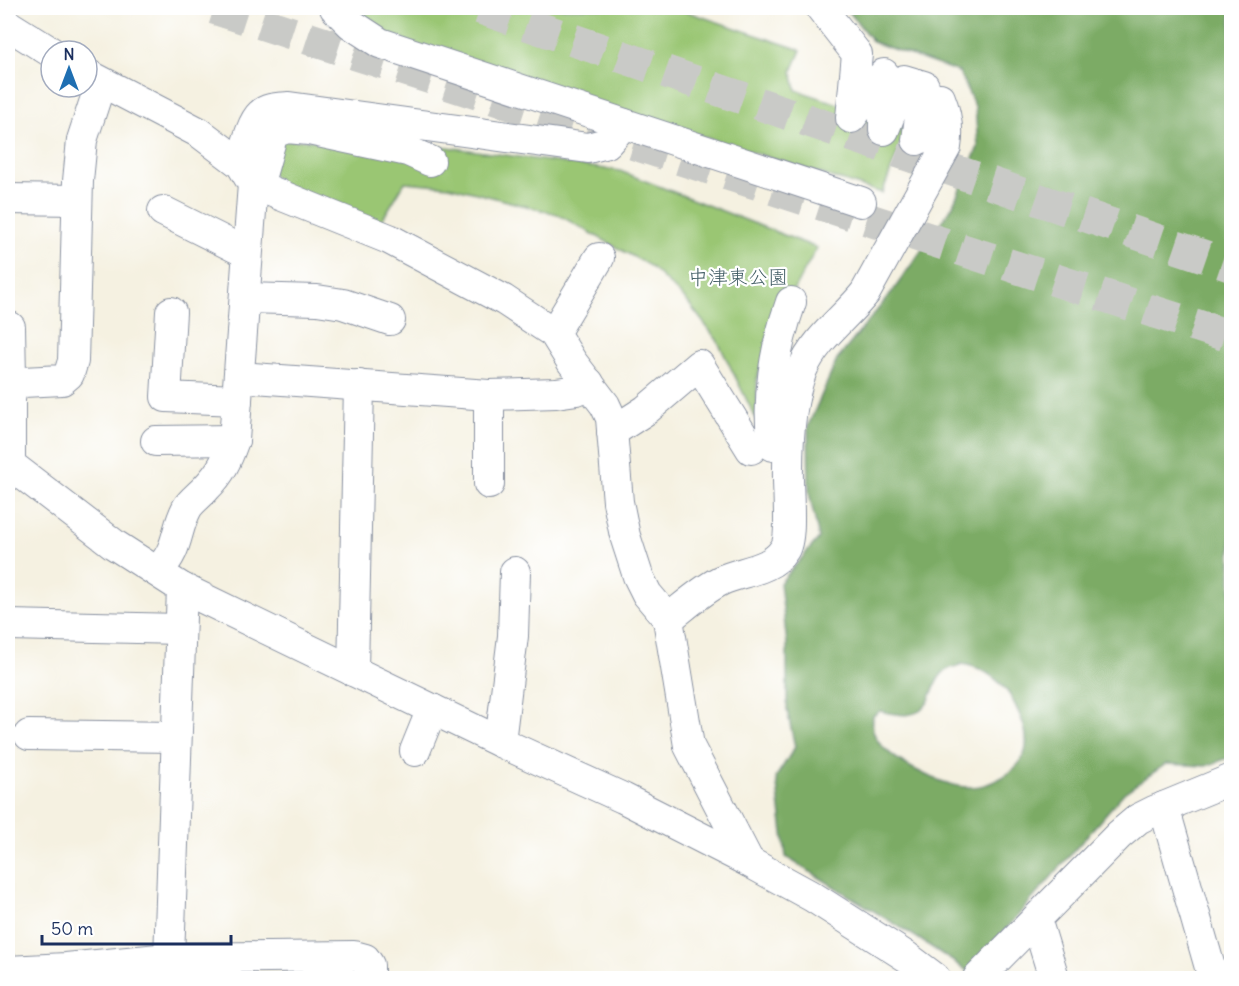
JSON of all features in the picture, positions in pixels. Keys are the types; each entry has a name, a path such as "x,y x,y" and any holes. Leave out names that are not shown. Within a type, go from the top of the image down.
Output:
{"street":[{"path":"335,8 351,24 380,43 861,202"},
{"path":"668,619 714,585 778,558 786,548 789,533 790,419 802,372 811,353 865,293 946,147 949,130 940,98 917,140 924,86 904,80 884,130 884,74 851,118 857,54 821,8"},
{"path":"8,25 39,44"},
{"path":"99,81 200,133 247,174 389,239 504,300 554,333 572,362 605,405 611,418 618,502 625,536 638,576 647,594 668,619 689,746 749,862"},
{"path":"13,387 23,382 62,380 69,374 73,361 77,200 82,140 90,99"},
{"path":"158,570 170,558 177,542 180,523 189,506 224,468 234,440 245,298 247,174 255,124 260,114 271,109 289,107 588,148 607,143 624,124"},
{"path":"247,174 262,172 273,133 287,128 309,130 408,151 430,160"},
{"path":"8,199 77,200"},
{"path":"163,211 247,253"},
{"path":"554,333 599,258"},
{"path":"245,298 317,300 343,304 390,320"},
{"path":"788,470 774,448 771,431 773,368 791,302"},
{"path":"171,312 166,397 238,388 359,385 489,395 556,393 577,390 589,383"},
{"path":"10,327 13,387 10,398 9,464 115,545 158,570 182,588 500,742 623,798 749,862 813,897 907,957 935,978"},
{"path":"612,432 646,410 699,365 752,450"},
{"path":"353,671 359,385"},
{"path":"489,395 489,484"},
{"path":"156,441 234,440"},
{"path":"500,742 513,636 515,572"},
{"path":"159,965 176,737 182,588"},
{"path":"9,625 180,629"},
{"path":"415,751 432,709"},
{"path":"30,735 176,737"},
{"path":"978,978 1119,835 1138,819 1232,779"},
{"path":"1164,807 1214,978"},
{"path":"1036,919 1054,978"},
{"path":"8,971 354,956 365,959 369,965 369,978"}],"green space":[{"path":"344,8 676,8 801,50 792,71 796,90 908,127 882,193 380,35"},
{"path":"846,8 1231,8 1231,757 1206,766 1166,764 1124,793 969,972 786,857 776,777 795,747 787,710 787,644 780,583 819,538 809,493 808,426 837,360 895,288 952,207 978,147 975,107 959,72 873,42","holes":["962,664 986,672 1005,689 1021,719 1026,741 1024,756 1019,764 995,781 976,787 942,781 912,768 887,750 873,730 873,716 880,711 900,715 919,712 928,702 936,683 944,672"]},
{"name":"中津東公園","path":"280,140 411,142 620,171 817,248 783,309 757,378 757,421 717,340 686,300 650,266 557,214 449,186 405,182 379,225 287,189 271,173"}],"tunnel":[{"path":"214,8 1232,337"},
{"path":"480,8 1232,266"}]}
